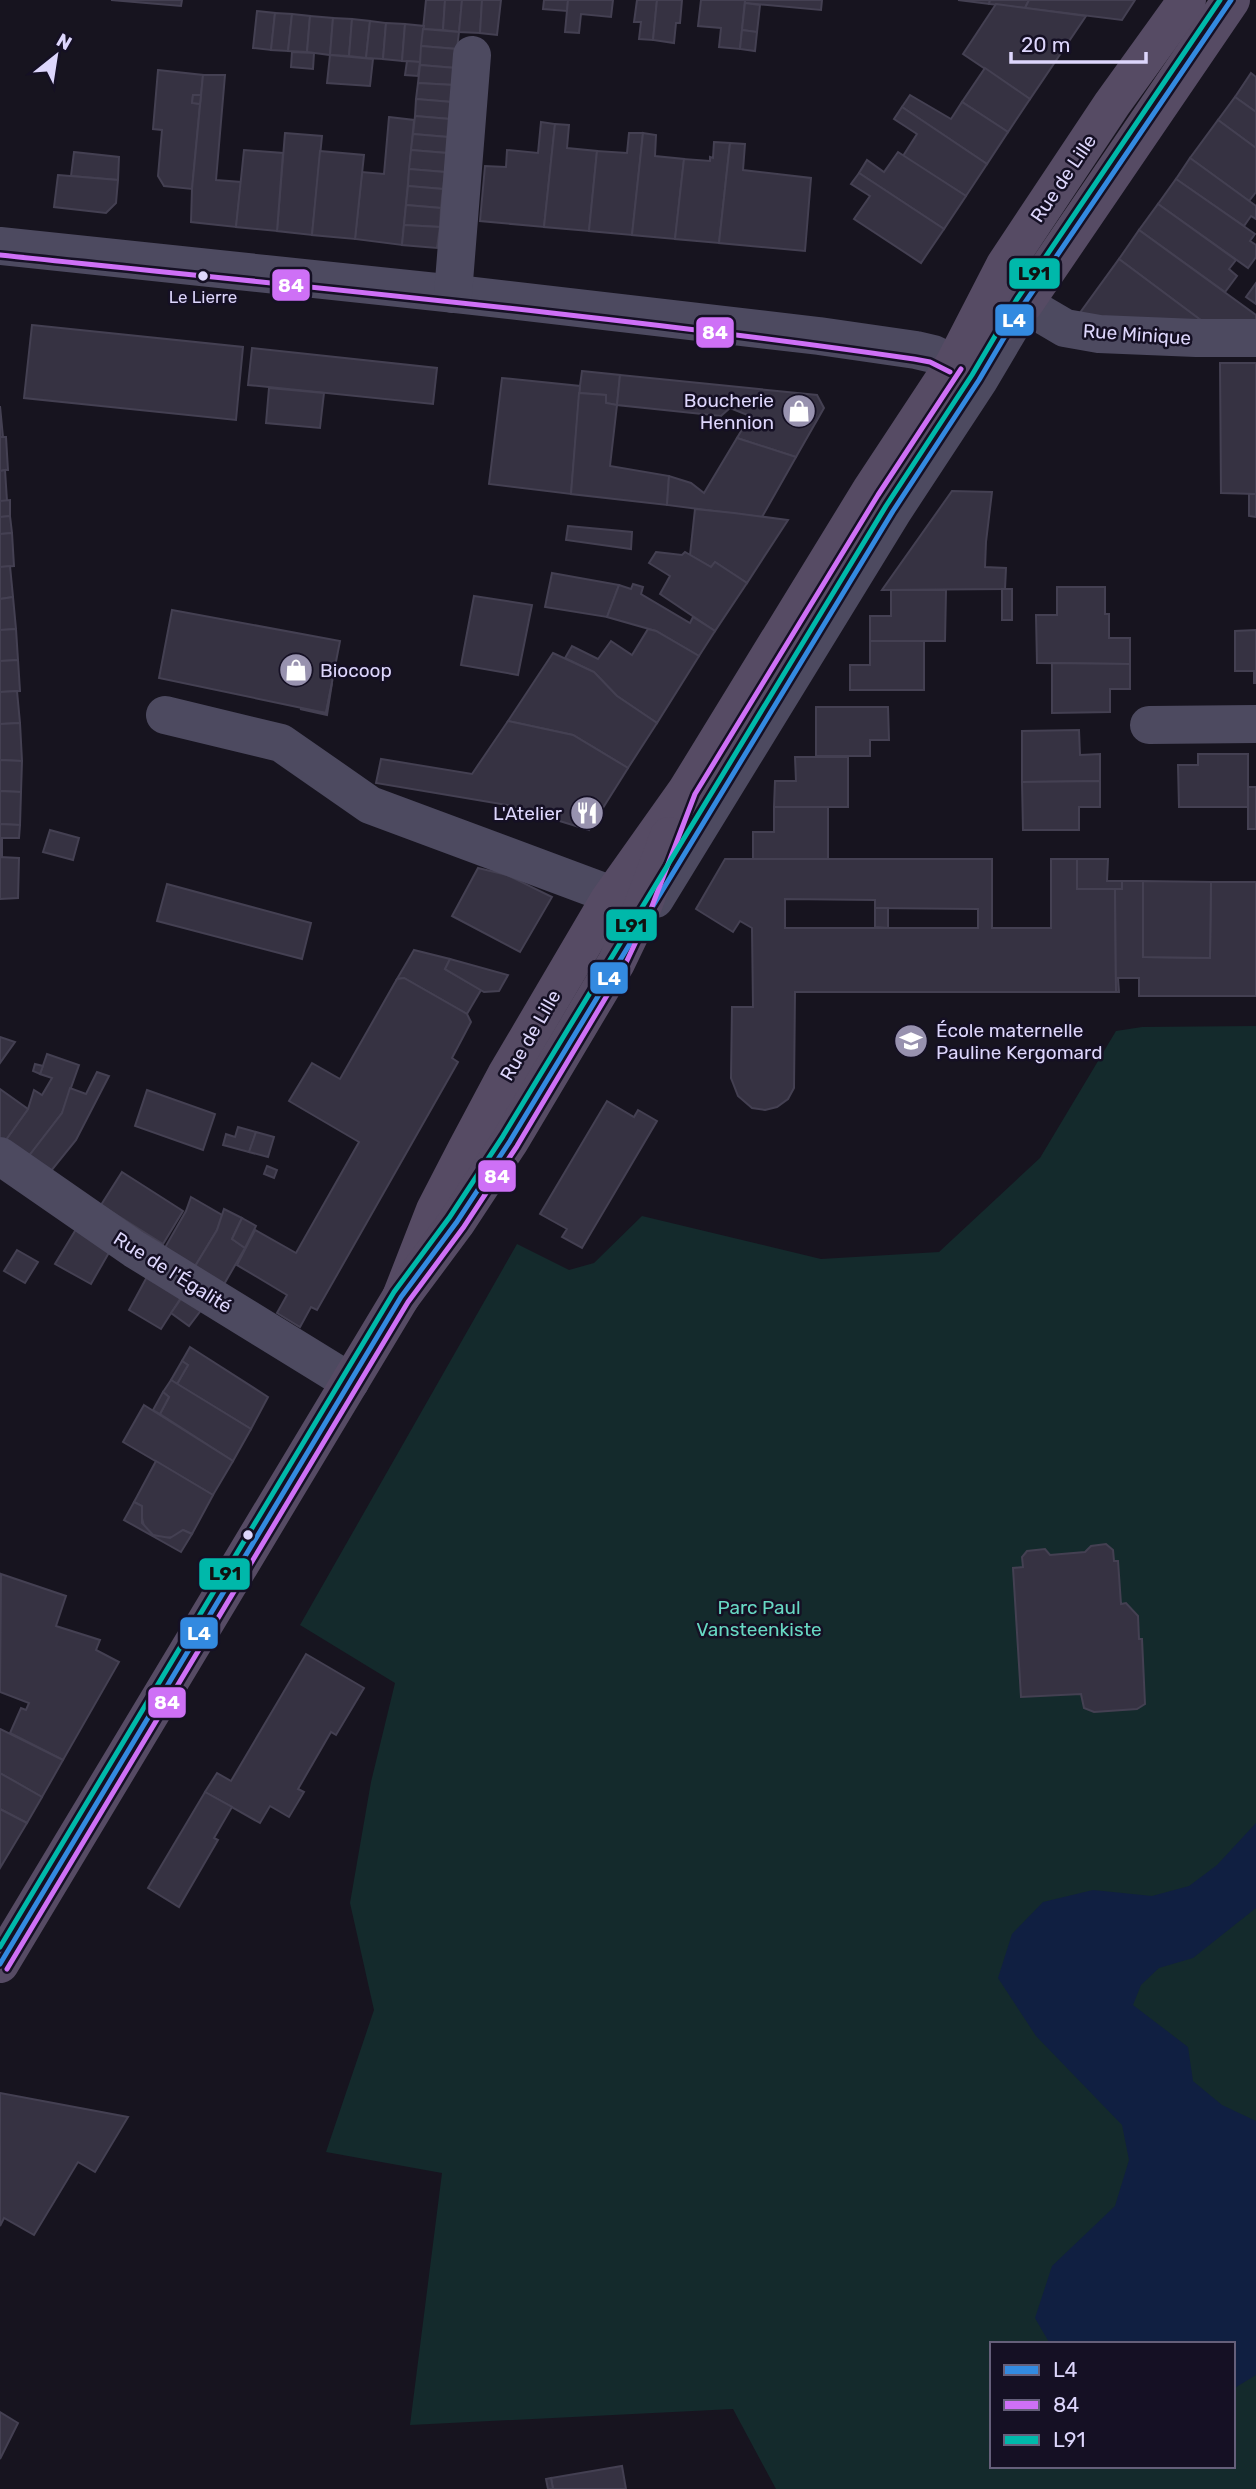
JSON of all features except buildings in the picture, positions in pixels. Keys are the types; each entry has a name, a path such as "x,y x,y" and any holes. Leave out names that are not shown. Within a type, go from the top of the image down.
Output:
{"main road":[{"name":"Rue de Lille","path":"401,1297 435,1210 466,1150 612,895 687,790 871,490 954,364 1005,265 1112,104 1187,0"},
{"name":"Rue de Lille","path":"954,364 1024,304 1231,0"},
{"name":"Rue de Lille","path":"0,1964 401,1297 456,1223 510,1141 616,963 641,911 687,790"}],"street":[{"path":"453,294 472,55"},
{"path":"0,246 453,294 879,344 933,354 954,364"},
{"path":"616,963 893,511 967,399 1024,304"},
{"name":"Rue Minique","path":"1024,304 1065,328 1099,334 1256,338"},
{"path":"165,715 281,743 370,805 612,895"},
{"path":"1149,725 1256,724"},
{"name":"Rue de l'Égalité","path":"0,1156 134,1249 350,1382"}],"green space":[{"name":"Parc Paul Vansteenkiste","path":"1256,1026 1256,2489 776,2489 733,2409 410,2425 442,2173 326,2152 374,2010 350,1903 371,1782 395,1683 300,1625 517,1244 569,1270 594,1263 642,1216 821,1259 939,1252 1040,1158 1116,1031 1142,1027"}],"water":[{"path":"1256,1823 1256,1908 1193,1958 1159,1968 1141,1985 1133,2005 1188,2047 1193,2081 1222,2105 1256,2121 1256,2375 1235,2388 1235,2342 1049,2342 1035,2318 1052,2266 1115,2206 1129,2160 1122,2125 1036,2036 998,1978 1012,1934 1043,1902 1093,1890 1152,1896 1189,1886 1217,1865"}],"transit line":[{"name":"L91","path":"0,1947 394,1292 449,1218 503,1136 886,506 972,375 1017,299 1220,0"},
{"name":"L4","path":"0,1964 401,1297 456,1223 510,1141 893,511 979,380 1024,304 1231,0"},
{"name":"84","path":"0,255 458,302 800,343 930,362 950,372"},
{"name":"84","path":"7,1969 408,1302 463,1228 517,1146 624,967 649,914 695,794 878,495 961,369"}],"place":[{"name":"Le Lierre","path":"203,276"},
{"name":"Boucherie Hennion","path":"799,411"},
{"name":"Biocoop","path":"296,670"},
{"name":"L'Atelier","path":"587,813"},
{"name":"École maternelle Pauline Kergomard","path":"911,1041"}]}
